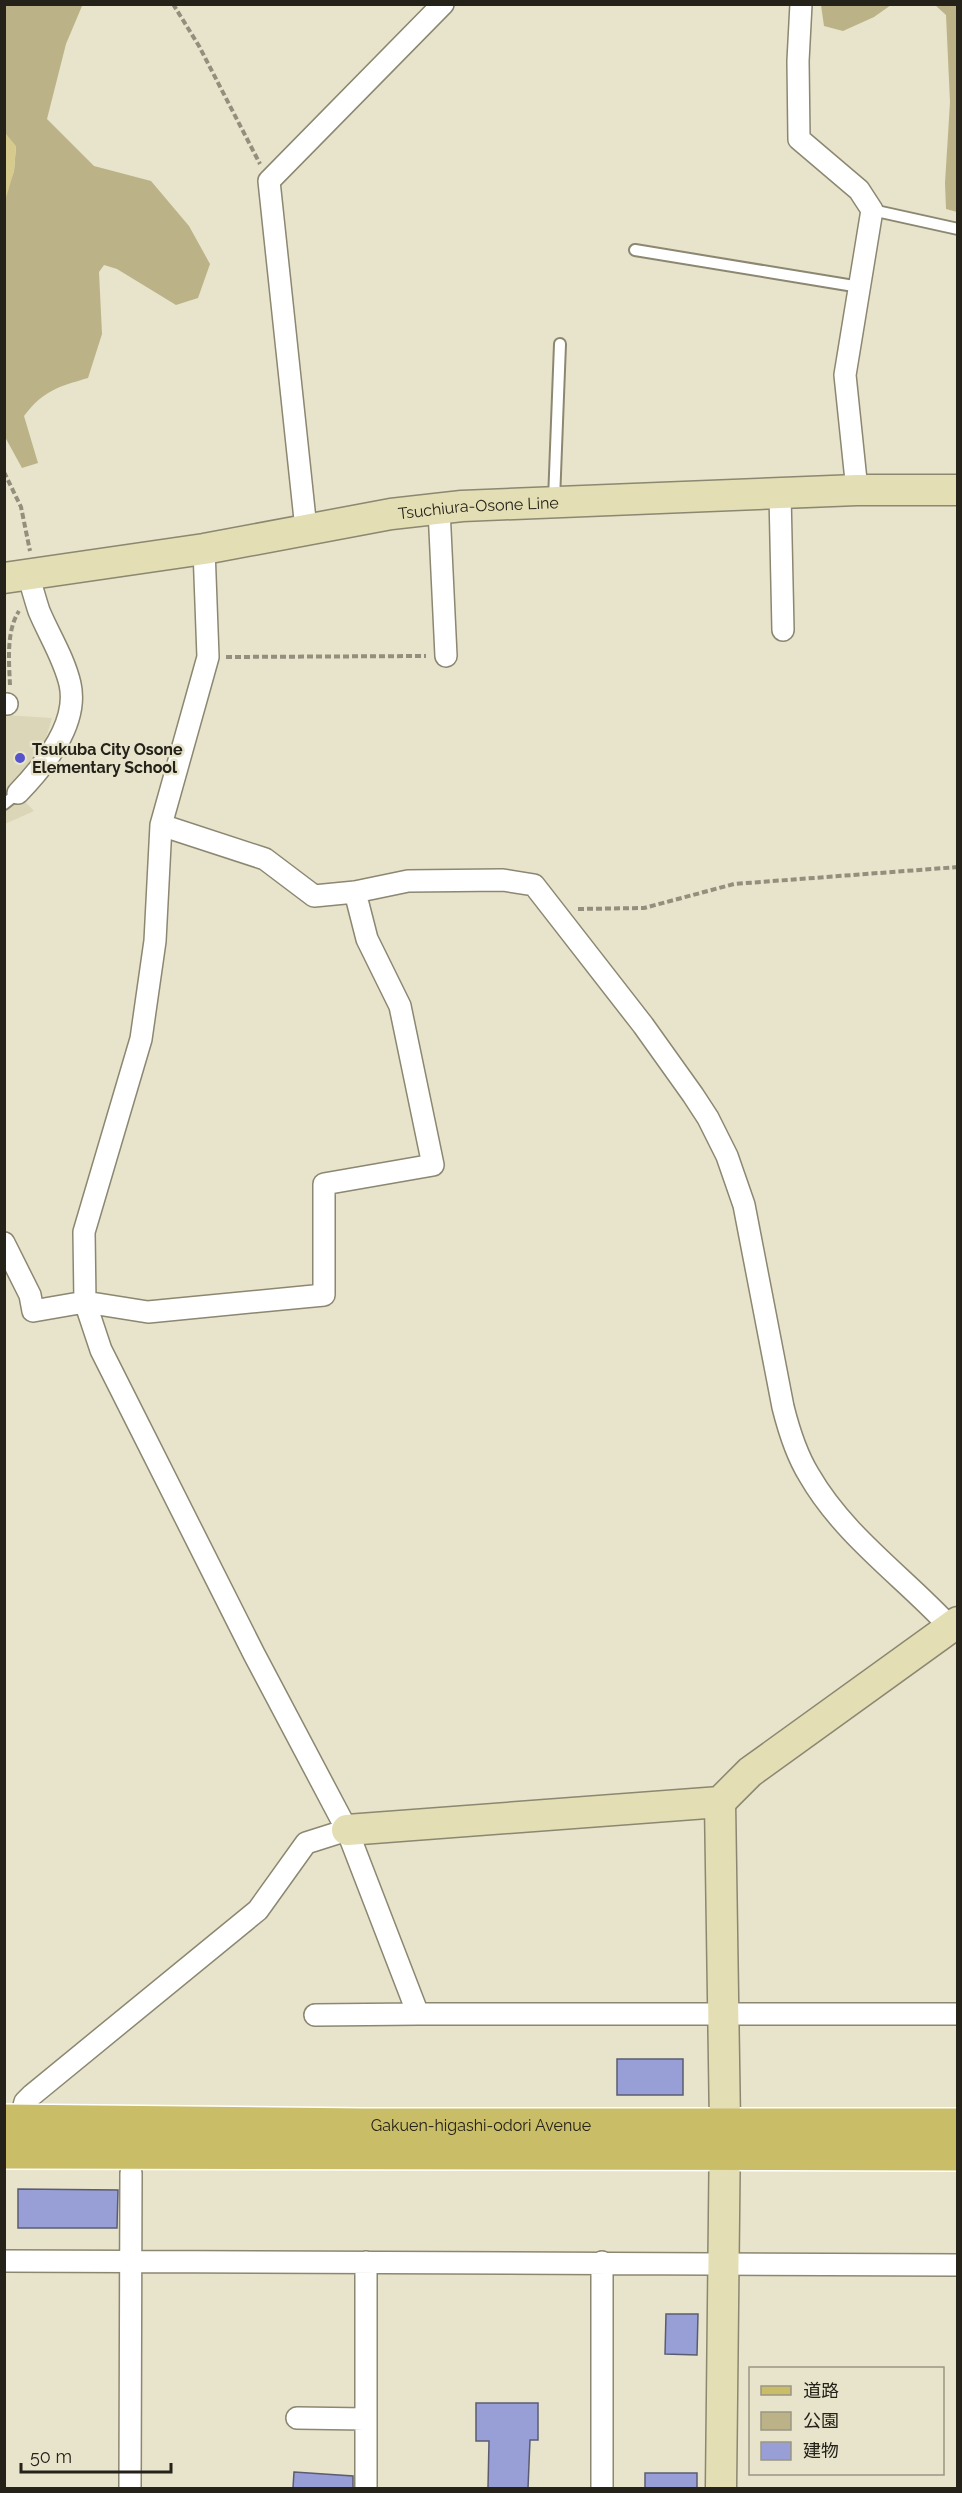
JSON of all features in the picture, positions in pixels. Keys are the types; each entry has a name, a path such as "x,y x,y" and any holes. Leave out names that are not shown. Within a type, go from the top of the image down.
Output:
{"main road":[{"name":"Gakuen-higashi-odori Avenue","path":"12,2121 364,2125 725,2139 957,2154"},
{"name":"Gakuen-higashi-odori Avenue","path":"4,2152 415,2154 957,2125"}],"street":[{"path":"306,529 269,181 444,4"},
{"path":"801,4 798,61 799,139 859,190 872,210 845,375 857,490"},
{"name":"Tsuchiura-Osone Line","path":"22,576 204,549 391,514 439,509 857,490 957,490"},
{"path":"780,494 783,630"},
{"path":"439,509 446,656"},
{"path":"204,549 208,657 161,825 155,941 141,1039 84,1232 85,1302 101,1350 254,1654 347,1830 418,2014"},
{"path":"11,798 34,776 53,748 61,734 71,705 70,684 39,609 22,576"},
{"path":"12,2121 25,2102 258,1910 306,1843 347,1830 720,1802 750,1773 954,1624 864,1544 836,1514 809,1476 790,1436 744,1205 727,1156 708,1118 693,1095 643,1025 534,885 503,880 408,881 355,892 314,896 265,859 161,825"},
{"path":"4,1243 30,1294 33,1311 85,1302 148,1312 324,1295 324,1184 433,1165 400,1006 367,939 355,892"},
{"path":"720,1802 725,2139 721,2488"},
{"path":"315,2015 957,2013"},
{"path":"130,2488 131,2173"},
{"path":"4,2261 957,2265"},
{"path":"366,2262 366,2488"},
{"path":"602,2262 602,2488"},
{"path":"297,2418 366,2419"}],"lane":[{"path":"872,210 957,229"},
{"path":"634,250 860,287"},
{"path":"554,503 560,344"}],"path":[{"path":"173,4 199,46 269,181"},
{"path":"4,472 21,507 22,576 22,606 14,618 9,656 10,692 6,704"},
{"path":"208,657 446,656"},
{"path":"554,910 644,908 734,884 957,867"}],"shaded area":[{"path":"5,133 16,146 14,171 5,201"},
{"name":"Tsukuba City Osone Elementary School","path":"5,715 52,718 44,745 26,770 10,786 34,811 5,824"}],"green space":[{"path":"821,4 891,5 874,17 843,31 824,26"},
{"path":"5,5 92,5 82,6 66,44 47,119 94,166 151,181 189,226 210,264 198,298 176,305 117,269 104,265 99,272 102,334 88,378 45,395 24,416 38,463 22,468 5,437 4,199 14,171 16,147 5,133"},
{"path":"935,5 957,5 957,212 946,209 945,183 950,102 946,15"}],"building":[{"path":"617,2059 683,2059 683,2095 617,2095"},
{"path":"18,2189 118,2190 117,2228 18,2228"},
{"path":"666,2314 698,2314 697,2355 665,2354"},
{"path":"476,2403 538,2403 538,2440 530,2440 528,2488 488,2488 489,2441 476,2441"},
{"path":"294,2472 353,2476 353,2488 293,2488"},
{"path":"645,2473 697,2473 697,2488 645,2488"}],"place":[{"name":"Tsukuba City Osone Elementary School","path":"20,758"}]}
